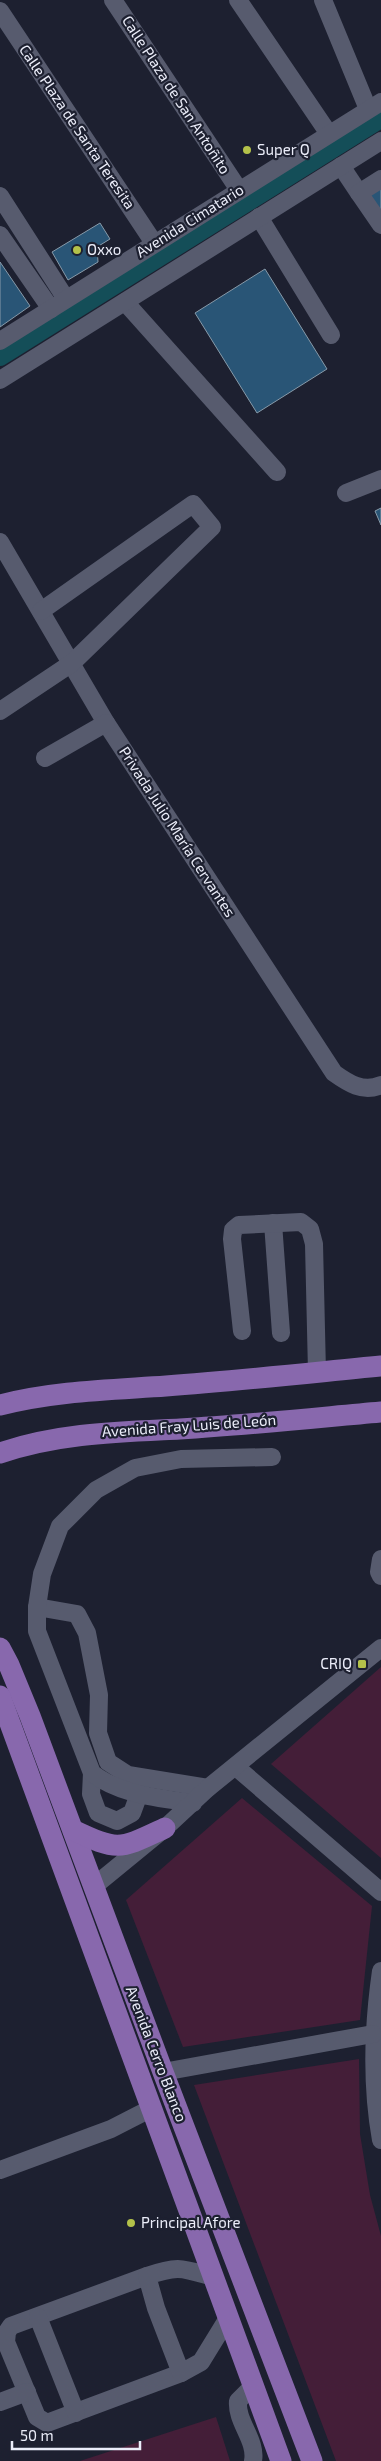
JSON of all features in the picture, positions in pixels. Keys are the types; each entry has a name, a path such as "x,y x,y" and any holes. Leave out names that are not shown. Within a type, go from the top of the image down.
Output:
{"main road":[{"path":"0,1405 33,1397 87,1390 166,1386 381,1366"},
{"name":"Avenida Fray Luis de León","path":"0,1453 35,1442 97,1432 180,1429 381,1412"},
{"name":"Avenida Cerro Blanco","path":"0,1648 30,1716 163,2072 312,2461"},
{"name":"Avenida Cerro Blanco","path":"0,1696 150,2109 281,2461"},
{"path":"73,1830 103,1845 117,1846 134,1843 165,1828"}],"street":[{"name":"Calle Plaza de San Antoñito","path":"113,0 239,190"},
{"path":"238,0 329,134"},
{"path":"323,0 374,106"},
{"name":"Calle Plaza de Santa Teresita","path":"0,11 154,244"},
{"name":"Avenida Cimatario","path":"0,341 374,106"},
{"path":"0,380 381,141"},
{"path":"341,166 381,225"},
{"path":"359,193 381,179"},
{"path":"0,196 66,299"},
{"path":"259,217 332,334"},
{"path":"0,235 51,309"},
{"path":"125,302 277,472"},
{"path":"346,493 381,479"},
{"path":"0,711 72,663 212,526 193,504 41,611"},
{"name":"Privada Julio María Cervantes","path":"0,542 106,723 334,1073 358,1088 381,1085"},
{"path":"45,758 106,723"},
{"path":"242,1331 232,1239 233,1230 239,1225 301,1222 310,1229 314,1244 317,1372"},
{"path":"273,1223 281,1333"},
{"path":"139,1794 132,1813 117,1821 98,1813 91,1794 92,1773 37,1631 37,1607 42,1574 60,1526 96,1490 135,1468 181,1459 272,1457"},
{"path":"381,1559 379,1572 381,1576"},
{"path":"37,1607 77,1614 82,1622 87,1633 99,1695 98,1733 108,1762 128,1775 208,1788"},
{"path":"93,1887 165,1828 208,1788 381,1648"},
{"path":"78,1736 98,1733"},
{"path":"236,1767 381,1892"},
{"path":"92,1773 106,1784 139,1794 193,1803"},
{"path":"381,1972 374,2034 378,2068 375,2108 381,2140"},
{"path":"163,2072 374,2034"},
{"path":"0,2170 111,2129 150,2109"},
{"path":"213,2277 180,2268 170,2268 11,2326 7,2332 6,2358 27,2392 37,2417 47,2423 181,2373 200,2362 228,2318"},
{"path":"147,2276 156,2308 181,2373"},
{"path":"38,2317 76,2413"},
{"path":"253,2386 238,2401 237,2411 252,2449 253,2461"},
{"path":"0,2402 27,2392"}],"shaded area":[{"path":"381,1667 381,1858 271,1764"},
{"path":"242,1798 372,1906 360,2020 183,2047 126,1900"},
{"path":"359,2059 360,2134 370,2195 381,2236 381,2461 336,2461 194,2085"},
{"path":"216,2417 230,2461 80,2461"}],"building":[{"path":"381,186 381,221 365,196"},
{"name":"Oxxo","path":"100,223 110,239 97,247 98,262 68,280 52,252"},
{"path":"0,262 30,306 0,327"},
{"path":"265,269 327,369 257,413 195,313"},
{"path":"381,508 381,525 375,511"}],"waterway":[{"path":"0,357 381,119"}],"place":[{"name":"Super Q","path":"247,150"},
{"name":"Oxxo","path":"77,250"},
{"name":"CRIQ","path":"362,1664"},
{"name":"Principal Afore","path":"131,2223"}]}
